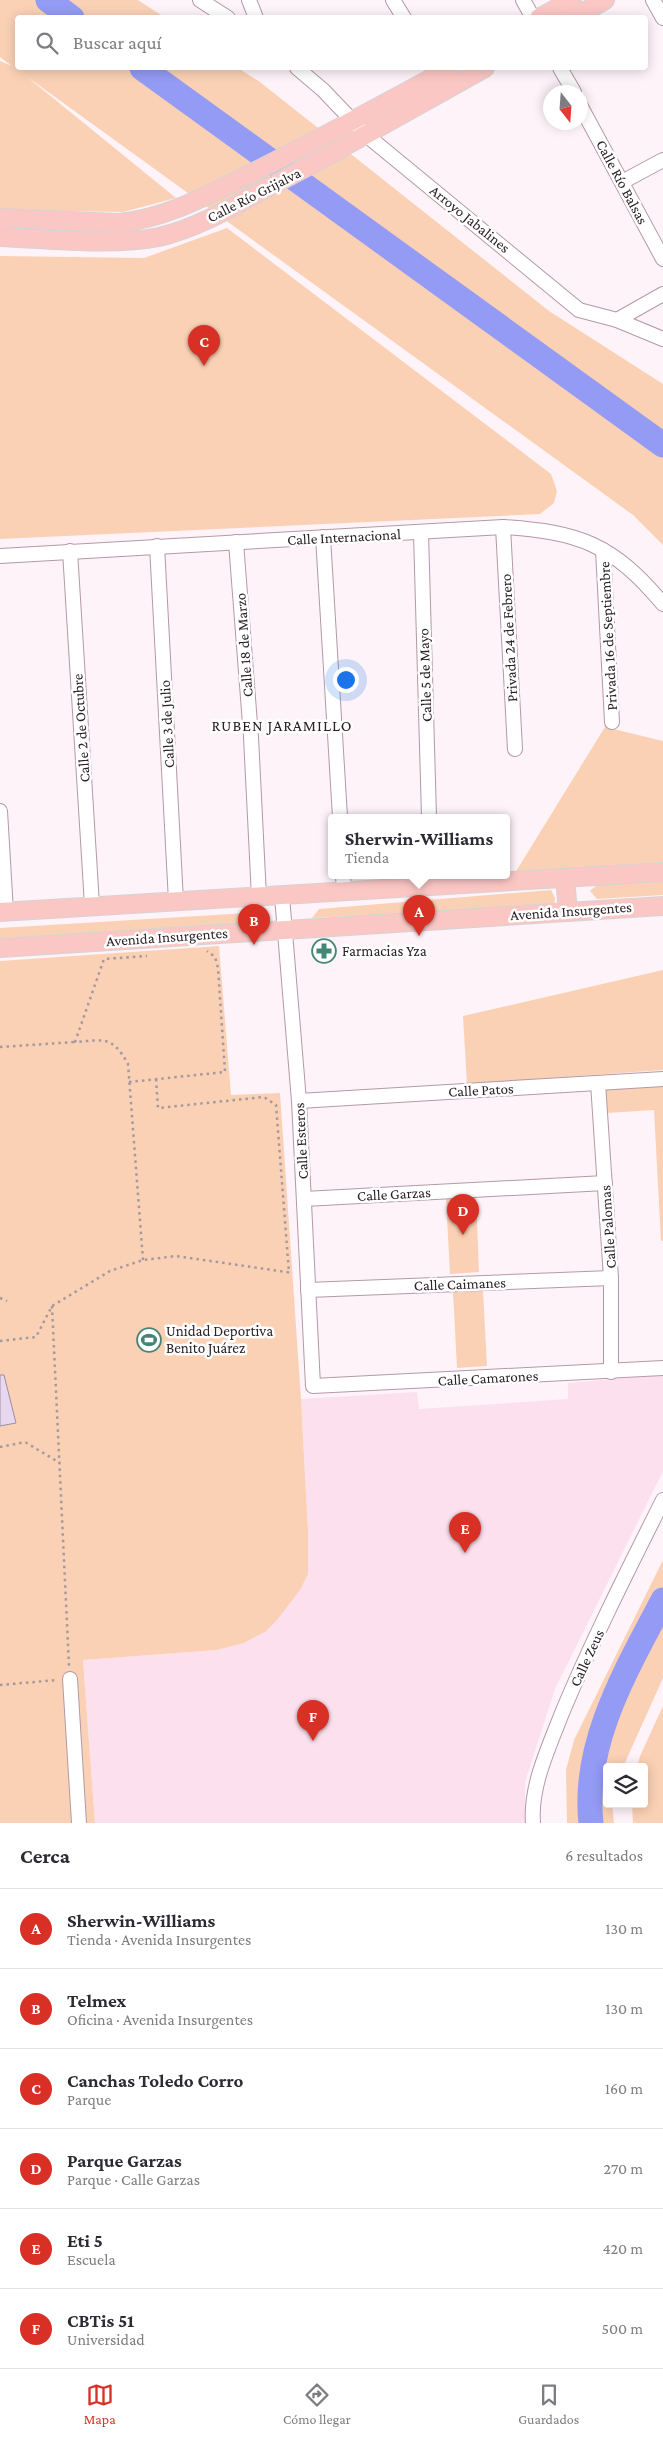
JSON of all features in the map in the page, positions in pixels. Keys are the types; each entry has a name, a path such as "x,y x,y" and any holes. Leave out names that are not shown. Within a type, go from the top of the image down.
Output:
{"main road":[{"path":"544,15 572,0"},
{"path":"579,15 605,0"},
{"name":"Calle Río Grijalva","path":"0,218 118,222 153,217 191,203 345,126 440,70"},
{"name":"Calle Río Grijalva","path":"0,237 140,240 174,233 205,221 359,139 480,70"},
{"path":"3,912 92,905 344,893 431,881 565,878 663,872"},
{"path":"565,878 568,912"},
{"name":"Avenida Insurgentes","path":"0,948 663,906"}],"street":[{"path":"200,0 223,15"},
{"path":"249,0 255,15"},
{"path":"394,0 402,15"},
{"path":"523,0 531,15"},
{"path":"653,0 663,18"},
{"name":"Arroyo Jabalines","path":"299,70 323,90 345,126 359,139 578,310 617,320 663,339"},
{"path":"561,70 570,85"},
{"name":"Calle Río Balsas","path":"588,120 663,259"},
{"path":"622,182 663,160"},
{"path":"617,320 663,294"},
{"name":"Calle Internacional","path":"0,556 503,527 546,530 578,538 603,550 632,570 663,604"},
{"name":"Privada 24 de Febrero","path":"503,527 515,749"},
{"name":"Calle 5 de Mayo","path":"421,533 429,814"},
{"path":"323,537 340,814"},
{"name":"Calle 18 de Marzo","path":"236,542 251,737 259,897"},
{"name":"Calle 3 de Julio","path":"157,546 176,901"},
{"name":"Privada 16 de Septiembre","path":"603,550 612,722"},
{"name":"Calle 2 de Octubre","path":"70,551 92,905"},
{"path":"0,812 3,912"},
{"path":"344,879 344,893"},
{"name":"Calle Esteros","path":"282,896 299,1101 313,1386"},
{"name":"Calle Patos","path":"299,1101 663,1079"},
{"name":"Calle Palomas","path":"598,1082 611,1278 611,1372"},
{"name":"Calle Garzas","path":"304,1199 605,1183"},
{"name":"Calle Caimanes","path":"308,1290 611,1278"},
{"name":"Calle Camarones","path":"313,1386 663,1368"},
{"name":"Calle Zeus","path":"534,1823 533,1813 538,1783 556,1728 581,1667 663,1500"},
{"path":"70,1679 79,1823"}],"path":[{"path":"129,1082 225,1072 218,968 215,956 209,951 200,952"},
{"path":"75,1042 104,959 152,956"},
{"path":"0,1047 107,1040 115,1045 128,1064 143,1260"},
{"path":"156,1079 158,1108 264,1097 276,1105 289,1273"},
{"path":"0,1342 36,1337 52,1306 110,1271 143,1260 176,1256 289,1273 307,1272"},
{"path":"0,1298 7,1300"},
{"path":"0,1685 70,1679 52,1306"},
{"path":"0,1446 25,1442 60,1463"}],"shaded area":[{"path":"0,0 138,0 161,15 15,15 15,70 241,70 260,82 549,311 663,384 663,545 633,515 26,76 176,198 123,212 0,210 0,61 12,66 0,57"},
{"path":"227,228 551,474 557,491 554,503 540,514 0,539 0,256 144,258"},
{"path":"605,727 663,741 663,862 515,873"},
{"path":"663,881 663,895 597,899 590,891 597,885"},
{"path":"551,890 555,898 554,907 312,918 319,909"},
{"path":"264,912 264,928 0,942 0,928"},
{"name":"Unidad Deportiva Benito Juárez","path":"219,946 231,1095 280,1093 301,1399 308,1532 308,1574 300,1590 277,1620 265,1632 244,1643 217,1650 83,1660 95,1823 0,1823 0,961"},
{"path":"663,970 663,1070 467,1084 463,1016"},
{"path":"663,1086 663,1241 661,1241 654,1110 607,1113 604,1088"},
{"path":"476,1197 479,1272 450,1274 446,1199"},
{"path":"483,1291 487,1366 457,1368 453,1292"},
{"path":"663,1375 663,1471 555,1689 525,1782 525,1823 95,1823 83,1660 217,1650 244,1643 265,1632 308,1574 308,1532 301,1399 417,1392 419,1409 568,1399 568,1383"},
{"path":"663,1560 663,1678 625,1763 603,1763 603,1808 612,1808 614,1823 567,1823 566,1770 574,1740"},
{"path":"663,1706 663,1823 633,1823 632,1808 648,1808 648,1763 638,1763"}],"building":[{"path":"0,1375 4,1375 16,1423 0,1426"}],"waterway":[{"path":"48,0 68,15"},
{"path":"145,70 663,445"},
{"path":"591,1823 590,1793 593,1764 600,1735 622,1680 663,1600"}],"place":[{"name":"Canchas Toledo Corro","path":"204,366"},
{"name":"Sherwin-Williams","path":"419,936"},
{"name":"Telmex","path":"254,945"},
{"name":"Farmacias Yza","path":"324,951"},
{"name":"Parque Garzas","path":"463,1235"},
{"name":"Unidad Deportiva Benito Juárez","path":"149,1340"},
{"name":"Eti 5","path":"465,1553"},
{"name":"CBTis 51","path":"313,1741"}],"district":[{"name":"RUBEN JARAMILLO","path":"282,725"}]}
